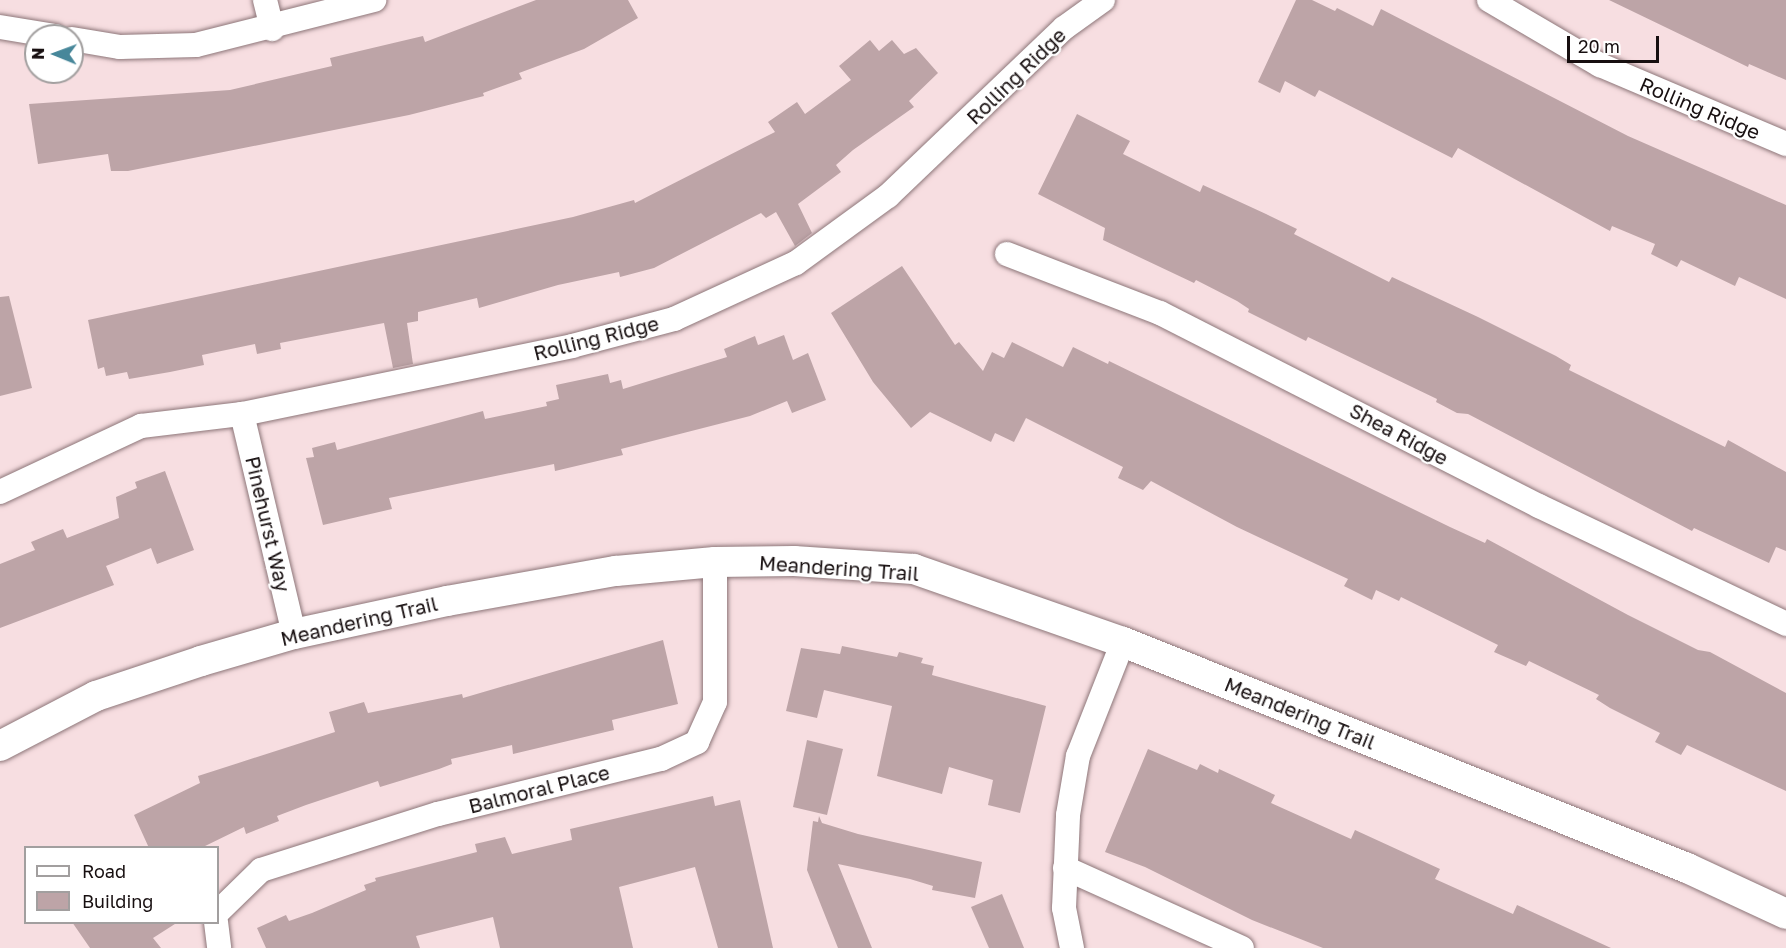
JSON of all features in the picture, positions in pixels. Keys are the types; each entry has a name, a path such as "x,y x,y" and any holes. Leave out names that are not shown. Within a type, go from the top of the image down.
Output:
{"street":[{"path":"265,0 272,29"},
{"path":"84,41 120,47 196,45 272,29 375,0"},
{"name":"Rolling Ridge","path":"0,492 141,426 242,414 584,343 674,319 796,263 888,196 1064,28 1103,0"},
{"name":"Rolling Ridge","path":"1489,0 1600,65 1786,144"},
{"path":"0,27 24,31"},
{"name":"Shea Ridge","path":"1008,254 1160,313 1539,506 1786,624"},
{"name":"Pinehurst Way","path":"242,414 294,634"},
{"name":"Meandering Trail","path":"0,746 96,696 294,634 605,573 715,562 794,561 914,569 1123,642 1687,868 1786,914"},
{"name":"Balmoral Place","path":"219,911 261,870 438,814 661,759 697,742 715,702 715,562"},
{"path":"1072,948 1064,908 1065,868 1078,756 1123,642"},
{"path":"1065,868 1242,948"},
{"path":"216,924 219,948"}],"building":[{"path":"536,0 628,0 638,18 584,49 519,73 522,79 483,93 484,96 409,115 128,171 111,171 108,154 38,164 29,104 230,90 332,66 330,58 423,36 425,42"},
{"path":"1296,0 1312,0 1335,11 1337,8 1373,26 1381,9 1628,136 1786,205 1786,299 1739,277 1735,286 1681,260 1677,267 1651,254 1655,244 1612,226 1610,231 1458,148 1452,158 1319,90 1315,97 1285,81 1280,93 1258,82"},
{"path":"1609,0 1786,0 1786,80 1749,64 1748,67"},
{"path":"870,40 879,51 892,40 904,54 916,48 938,73 909,101 914,107 853,150 836,165 841,172 798,204 812,233 795,246 776,212 766,218 761,213 654,268 620,277 619,272 558,285 479,308 477,298 418,312 418,321 407,323 413,364 393,368 384,323 280,343 281,349 257,354 255,344 202,355 204,365 129,379 127,372 106,376 104,367 98,369 88,320 573,217 634,200 635,203 775,132 768,122 797,102 805,114 851,80 839,66"},
{"path":"1077,114 1130,141 1123,154 1200,192 1203,185 1266,214 1297,229 1294,234 1389,282 1392,277 1478,317 1556,356 1571,365 1569,370 1725,447 1728,440 1786,472 1786,551 1776,547 1769,563 1694,528 1692,531 1468,414 1457,413 1436,402 1437,399 1308,337 1306,341 1248,312 1249,309 1237,301 1196,280 1194,283 1103,240 1105,228 1038,194"},
{"path":"902,266 955,345 959,342 983,371 992,352 1004,358 1012,342 1063,367 1073,347 1108,364 1109,361 1450,527 1485,543 1487,539 1628,615 1698,650 1710,652 1786,693 1786,791 1687,745 1681,755 1655,742 1660,733 1610,708 1596,699 1599,695 1529,661 1526,666 1494,652 1498,645 1401,597 1399,601 1376,590 1372,600 1344,586 1348,579 1237,527 1151,481 1143,490 1118,478 1123,467 1026,418 1014,442 995,433 991,442 930,412 911,428 873,382 831,313"},
{"path":"9,296 32,388 0,396 0,297"},
{"path":"784,335 793,360 808,353 826,400 792,413 787,401 750,416 621,449 623,455 555,471 554,464 389,498 392,509 323,525 306,458 314,457 312,448 335,442 337,450 483,411 485,419 547,406 546,402 559,399 556,385 608,374 610,383 621,380 623,389 727,357 724,349 755,336 758,345"},
{"path":"165,471 194,550 157,564 151,548 106,566 114,585 0,628 0,564 35,550 31,542 63,529 67,538 119,518 116,497 137,488 135,482"},
{"path":"663,640 678,704 612,720 614,730 513,754 512,745 451,759 452,764 439,769 380,787 378,781 277,816 279,821 246,834 244,827 205,846 148,846 134,815 200,783 198,776 335,732 329,712 364,702 368,713 462,694 463,698"},
{"path":"842,646 897,657 899,652 923,658 921,663 934,666 932,675 1046,706 1020,813 988,805 993,780 949,767 942,794 877,776 892,706 824,690 817,718 786,711 801,648 840,654"},
{"path":"807,740 843,749 827,815 793,807"},
{"path":"1148,749 1197,770 1200,764 1218,773 1219,769 1275,795 1271,803 1351,839 1355,830 1440,869 1435,879 1513,914 1517,905 1611,948 1323,948 1252,920 1145,867 1105,852"},
{"path":"713,796 715,806 740,800 773,948 718,948 695,867 619,887 633,948 500,948 493,917 416,936 420,948 266,948 257,928 286,915 289,921 312,913 366,890 364,885 376,881 375,878 477,852 475,844 505,837 512,854 572,840 570,829"},
{"path":"819,816 822,823 858,834 982,862 975,898 932,890 933,886 910,879 838,864 872,948 838,948 807,870 813,821 818,822"},
{"path":"1002,894 1024,948 989,948 971,907"},
{"path":"73,924 175,924 153,938 161,948 90,948"}]}
